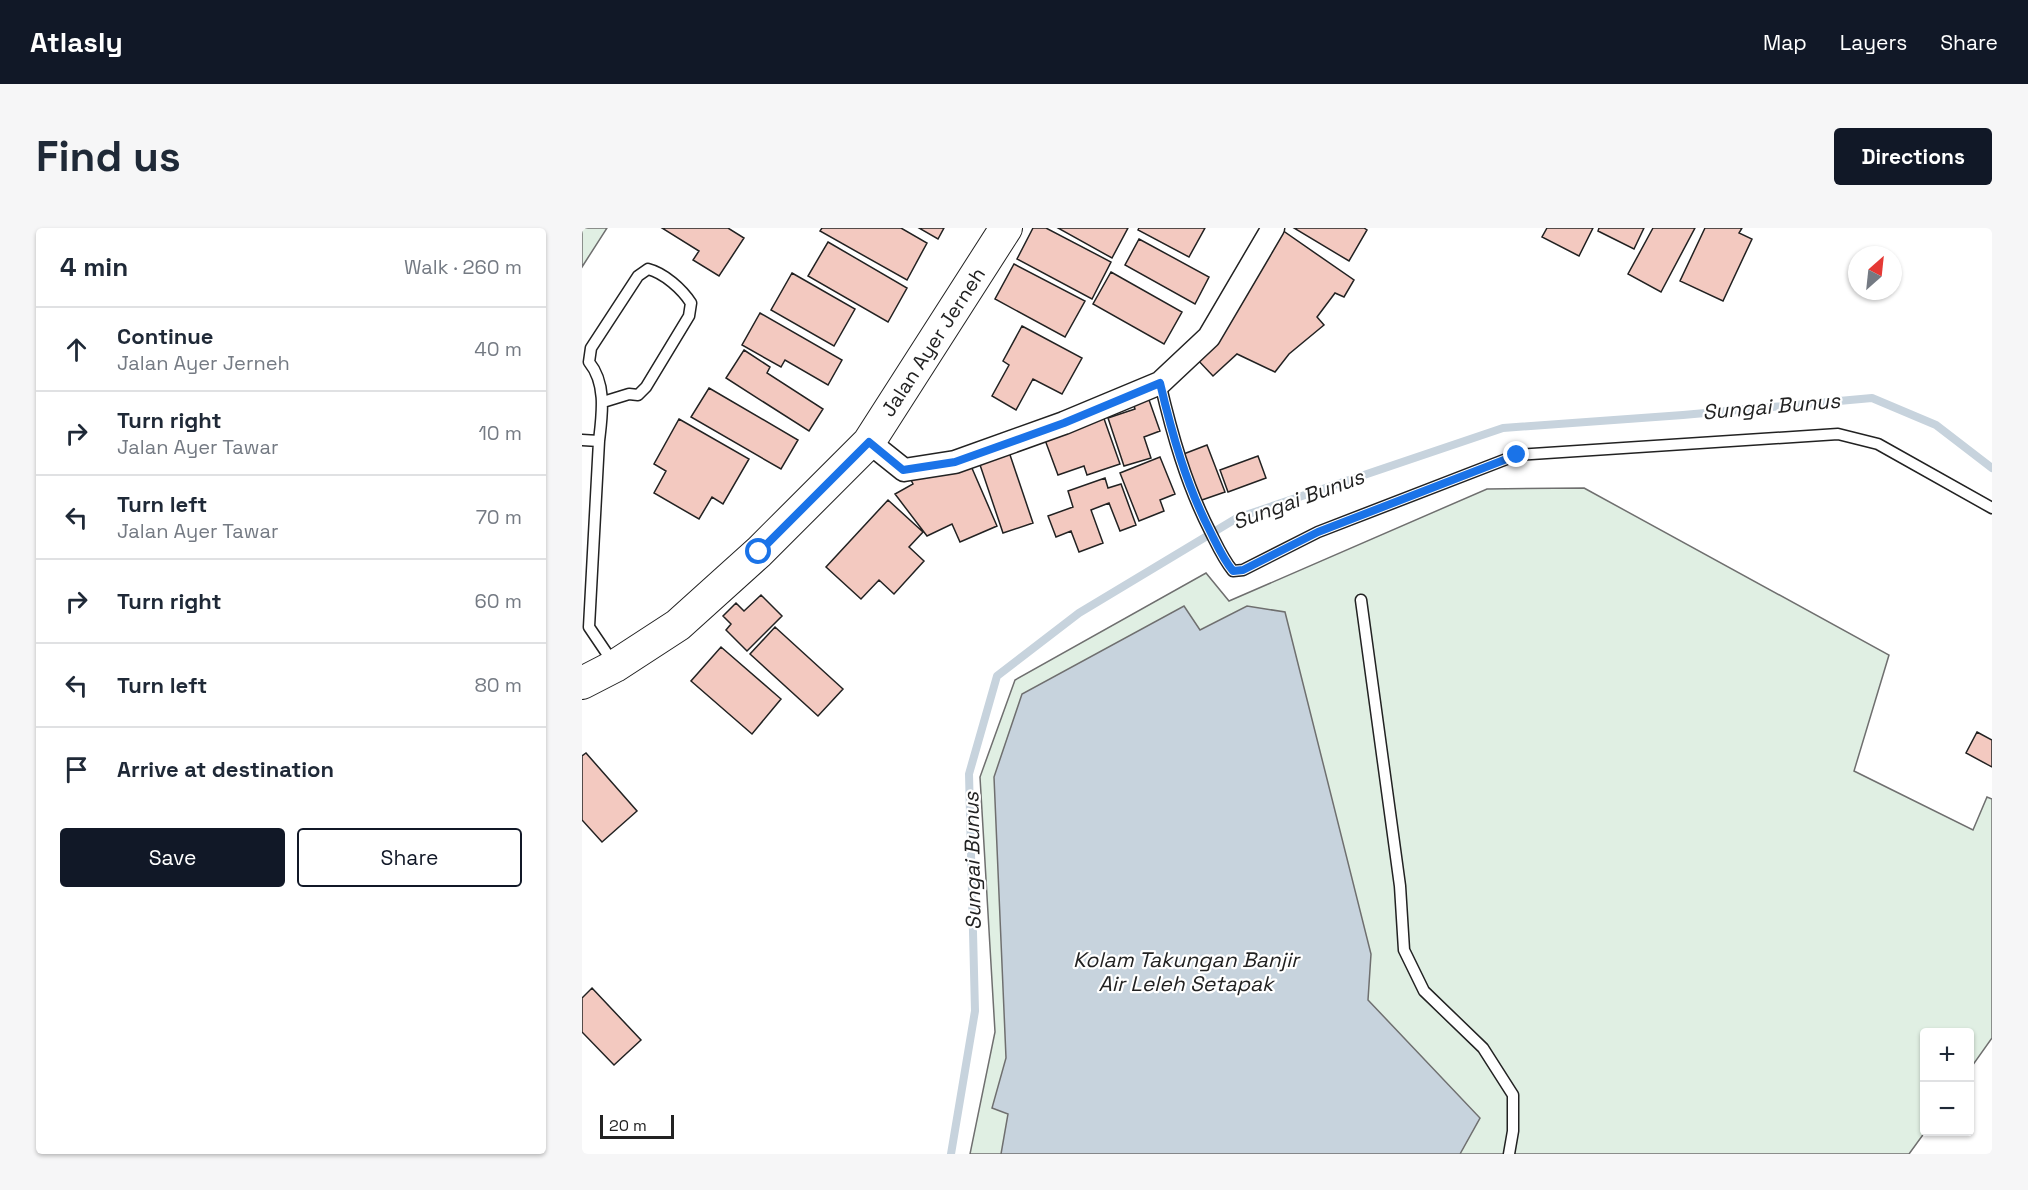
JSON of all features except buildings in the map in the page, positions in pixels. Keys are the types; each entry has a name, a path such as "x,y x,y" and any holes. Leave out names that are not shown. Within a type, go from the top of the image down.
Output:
{"main road":[{"name":"Jalan Ayer Jerneh","path":"582,683 615,666 678,625 759,552 869,442 1006,228"}],"street":[{"path":"869,442 903,470 955,462 1064,423 1160,383 1209,337 1273,228"}],"lane":[{"path":"603,402 629,394 638,395 646,387 689,316 691,303 684,292 655,271 648,269 638,276 591,348 589,362 597,371 603,402 586,629 615,666"},
{"path":"1160,383 1173,437 1194,499 1233,571 1243,570 1318,532 1517,455 1838,434 1878,444 1992,508"},
{"path":"582,440 599,441"},
{"path":"1361,600 1400,886 1404,950 1424,991 1483,1048 1513,1095 1514,1131 1509,1154"}],"green space":[{"path":"582,228 607,228 582,267"},
{"path":"1584,488 1889,655 1854,771 1973,830 1987,797 1992,799 1992,1038 1974,1063 1974,1028 1920,1028 1920,1136 1922,1136 1909,1154 970,1154 995,1032 980,777 1015,680 1206,573 1229,601 1487,489"}],"water":[{"name":"Kolam Takungan Banjir Air Leleh Setapak","path":"1184,606 1200,630 1247,606 1285,612 1371,954 1368,1000 1480,1118 1460,1154 1001,1154 1008,1114 992,1108 1006,1058 994,777 1022,694"}],"waterway":[{"name":"Sungai Bunus","path":"951,1154 975,1011 969,774 997,676 1079,613 1237,518 1503,428 1872,398 1936,425 1992,468"}],"route":[{"path":"759,552 869,442 903,470 955,462 1064,423 1160,383 1173,437 1194,499 1233,571 1243,570 1318,532 1517,455"}]}
